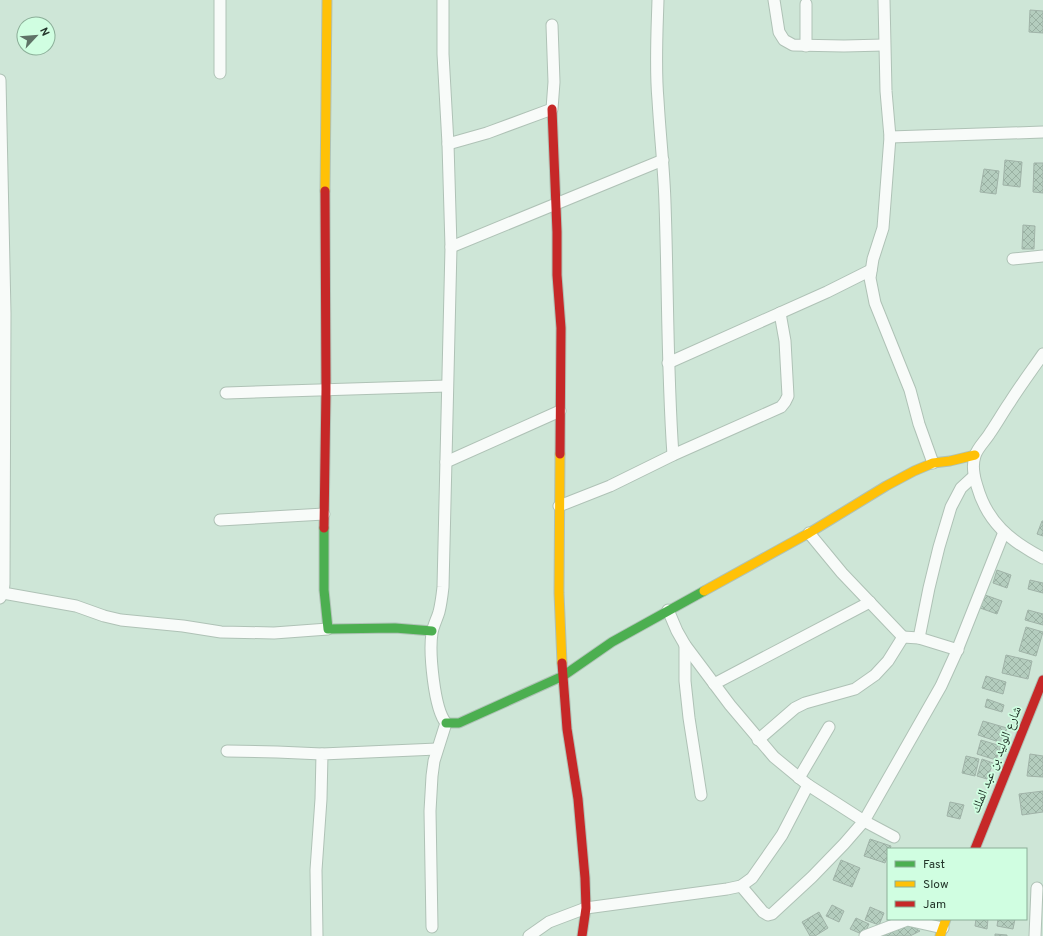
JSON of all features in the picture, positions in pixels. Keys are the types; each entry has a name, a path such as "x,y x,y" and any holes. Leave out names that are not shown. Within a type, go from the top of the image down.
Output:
{"street":[{"path":"220,0 220,73"},
{"path":"327,0 324,590 328,629"},
{"path":"443,0 443,54 448,144 451,247 443,587 439,610 432,631 431,649 437,701 440,714 446,723"},
{"path":"658,0 656,58 663,160 667,262 668,363 673,455"},
{"path":"774,0 779,32 784,40 793,45 884,45"},
{"path":"884,0 884,45 890,137 882,228 870,278 875,303 910,390 919,424 933,463"},
{"path":"806,4 806,46"},
{"path":"552,25 554,82 552,109 557,232 557,293 560,328 559,593 567,729 582,835 585,878 586,908 582,936"},
{"path":"0,80 5,313 1,596 76,606 120,620 176,625 221,632 274,633 328,629 395,628 432,631"},
{"path":"448,144 487,133 552,109"},
{"path":"890,137 1043,132"},
{"path":"451,247 663,160"},
{"path":"1013,260 1043,256"},
{"path":"668,363 828,292 871,270"},
{"path":"560,506 610,486 673,455 774,411 783,405 788,396 785,342 780,313"},
{"path":"1043,354 975,455 974,476 988,514 995,523 1025,548 1043,558"},
{"path":"226,393 447,386"},
{"path":"446,462 560,411"},
{"path":"446,723 459,723 563,676 612,642 809,533 886,486 914,471 933,463 950,461 975,455"},
{"path":"920,638 928,588 951,507 961,488 974,476"},
{"path":"220,520 324,514"},
{"path":"741,886 763,912 768,915 772,914 817,872 864,821 941,686 958,650 1004,532"},
{"path":"809,533 825,554 904,637 920,638 958,650"},
{"path":"714,684 870,602"},
{"path":"668,610 685,645 758,740 774,757 808,785 864,821 894,837"},
{"path":"758,740 795,708 805,703 855,689 865,682 883,669 904,637"},
{"path":"685,645 685,681 701,795"},
{"name":"شارع الوليد بن عبد الملك","path":"975,848 1043,680"},
{"path":"432,927 430,811 434,761 446,723"},
{"path":"799,778 829,727"},
{"path":"227,751 322,754 437,749"},
{"path":"317,936 316,870 321,799 322,754"},
{"path":"528,936 549,922 586,908 741,886 752,878 769,855 796,811 808,785"},
{"path":"1035,888 1035,936"},
{"path":"865,936 907,920 943,928"}],"building":[{"path":"1030,10 1043,11 1043,33 1029,32"},
{"path":"1005,160 1022,162 1020,187 1003,185"},
{"path":"1034,163 1043,163 1043,193 1033,192"},
{"path":"984,169 999,171 996,194 980,192"},
{"path":"1023,225 1035,226 1034,249 1022,249"},
{"path":"1043,521 1043,536 1037,534"},
{"path":"997,570 1011,575 1007,588 993,583"},
{"path":"1030,580 1043,583 1043,593 1028,589"},
{"path":"985,595 1002,601 997,614 980,608"},
{"path":"1028,610 1043,614 1043,625 1025,620"},
{"path":"1026,627 1043,632 1036,656 1019,651"},
{"path":"1006,655 1032,661 1028,679 1002,673"},
{"path":"986,676 1006,682 1003,694 982,688"},
{"path":"987,699 1004,705 1002,712 985,707"},
{"path":"983,721 1007,728 1002,743 978,735"},
{"path":"981,740 1001,746 996,760 977,754"},
{"path":"1030,754 1043,756 1043,777 1027,776"},
{"path":"966,756 979,759 975,776 962,773"},
{"path":"982,759 993,763 987,779 977,776"},
{"path":"1043,791 1043,812 1022,815 1019,794"},
{"path":"950,802 964,805 960,819 947,816"},
{"path":"870,839 891,846 890,848 887,848 887,858 885,863 864,856"},
{"path":"841,860 860,868 852,887 833,880"},
{"path":"832,905 844,911 839,922 826,916"},
{"path":"870,907 884,913 879,925 865,920"},
{"path":"819,912 828,928 815,936 810,936 802,922"},
{"path":"856,918 869,924 864,935 850,929"},
{"path":"976,920 988,920 987,929 975,926"},
{"path":"998,920 1015,920 1013,929 997,926"},
{"path":"905,923 920,931 910,936 879,936"},
{"path":"995,934 1007,935 1007,936 995,936"}],"traffic: fast":[{"path":"324,528 324,590 328,629 395,628 432,631"},
{"path":"446,723 459,723 563,676 612,642 704,591"}],"traffic: slow":[{"path":"325,191 327,0"},
{"path":"560,454 559,593 562,663"},
{"path":"704,591 809,533 886,486 914,471 933,463 950,461 975,455"},
{"path":"940,936 946,920"}],"traffic: jam":[{"path":"552,109 557,232 557,275 561,328 560,454"},
{"path":"324,528 326,389 325,191"},
{"path":"562,663 567,729 578,799 585,878 586,908 582,936"},
{"path":"975,848 1043,680"}]}
